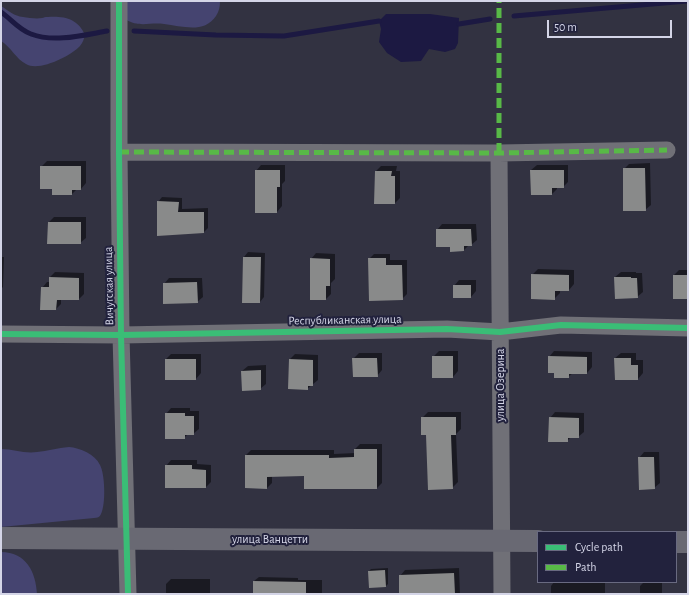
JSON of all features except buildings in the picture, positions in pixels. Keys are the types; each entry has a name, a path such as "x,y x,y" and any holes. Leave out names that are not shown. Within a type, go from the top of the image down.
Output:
{"street":[{"name":"Вичугская улица","path":"119,1 121,335 128,594"},
{"path":"119,152 499,152 667,150"},
{"name":"улица Озерина","path":"499,152 502,594"},
{"name":"Республиканская улица","path":"1,334 121,335 447,329 500,332 561,325 688,328"},
{"name":"улица Ванцетти","path":"1,538 537,541"},
{"path":"677,542 688,542"}],"shaded area":[{"path":"127,1 220,1 220,7 216,16 211,22 192,28 130,22 125,19"},
{"path":"1,6 17,16 35,18 65,18 79,25 85,35 80,46 76,50 54,62 39,66 26,64 22,62 8,46 1,41"},
{"path":"386,14 430,14 459,18 458,43 455,49 445,52 429,49 421,61 401,62 387,53 379,42 381,29 379,21"},
{"path":"69,447 87,452 98,461 102,469 104,503 100,516 95,518 1,527 1,449 24,452 41,452"},
{"path":"1,552 17,555 23,559 32,571 37,594 1,594"}],"waterway":[{"path":"514,16 687,1"},
{"path":"1,12 23,30 40,37 59,38 107,31"},
{"path":"459,24 490,19"},
{"path":"134,31 216,35 284,36 379,21"}],"marked path":[{"path":"499,1 499,153"},
{"path":"119,152 499,153 667,150"}],"cycle path":[{"path":"119,1 121,335 128,594"},
{"path":"1,334 121,335 447,329 500,332 561,325 688,328"}]}
